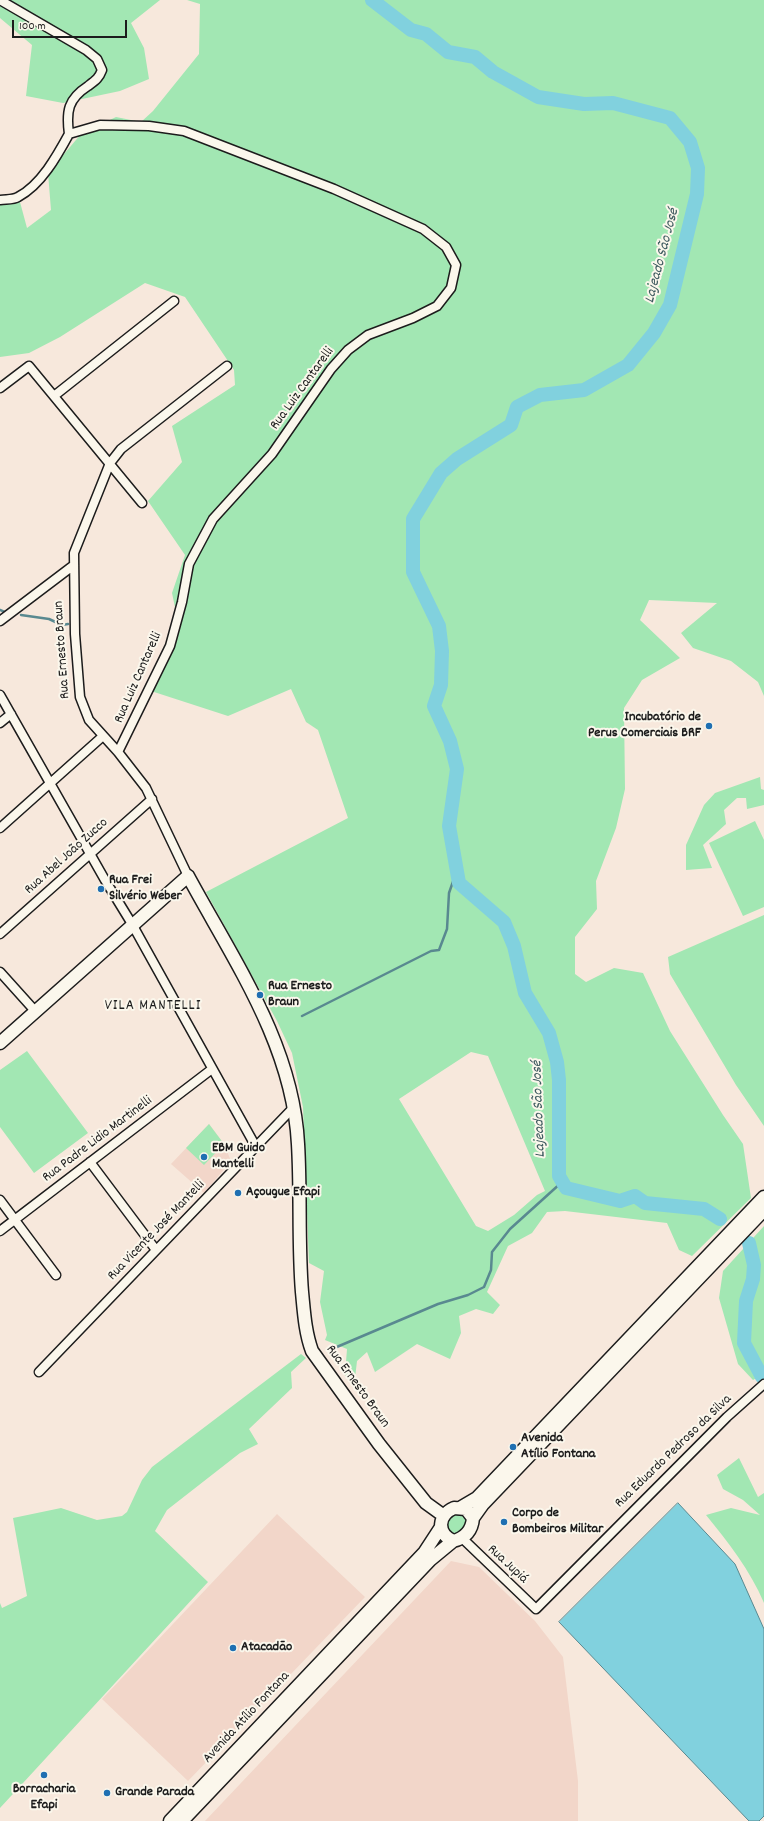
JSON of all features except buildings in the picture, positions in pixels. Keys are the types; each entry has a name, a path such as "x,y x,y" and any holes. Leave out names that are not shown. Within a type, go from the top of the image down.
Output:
{"main road":[{"path":"0,1043 132,924 188,876"},
{"name":"Rua Ernesto Braun","path":"188,876 258,1002 274,1038 284,1070 293,1108 298,1144 299,1258 304,1318 310,1344 316,1358 379,1444 442,1522"},
{"path":"764,1197 477,1498 460,1508 448,1511 442,1522 442,1534 457,1540 470,1531 473,1518 483,1504 764,1210"},
{"path":"460,1508 470,1512 473,1518"},
{"name":"Avenida Atílio Fontana","path":"170,1821 424,1553 442,1522"},
{"name":"Avenida Atílio Fontana","path":"182,1821 430,1560 457,1540"}],"street":[{"path":"0,0 86,50 97,59 102,70 99,78 78,93 70,104 67,121 69,134 61,148 32,187 17,198 0,200"},
{"name":"Rua Luiz Cantarelli","path":"69,134 100,125 149,126 184,131 334,190 423,229 446,246 456,265 451,288 437,306 413,318 368,335 348,350 331,369 272,454 213,519 189,564 182,602 170,646 118,752"},
{"path":"54,396 174,301"},
{"path":"0,388 29,366 142,503"},
{"name":"Rua Ernesto Braun","path":"188,876 146,788 118,752 88,720 80,697 75,634 74,553 110,464 121,449 227,366"},
{"path":"0,621 74,564"},
{"path":"0,695 90,854 132,924 256,1147"},
{"path":"0,723 10,714"},
{"name":"Rua Luiz Cantarelli","path":"0,828 103,736"},
{"name":"Rua Abel João Zucco","path":"0,934 152,799"},
{"path":"0,972 36,1012"},
{"name":"Rua Padre Lidio Martinelli","path":"0,1231 212,1069"},
{"name":"Rua Vicente José Mantelli","path":"39,1372 293,1108"},
{"path":"90,1162 156,1250"},
{"path":"0,1200 56,1275"},
{"name":"Rua Eduardo Pedroso da Silva","path":"536,1609 727,1417 764,1384"},
{"name":"Rua Jupiá","path":"457,1540 536,1609"}],"shaded area":[{"name":"EBM Guido Mantelli","path":"209,1124 224,1144 231,1161 204,1193 171,1164"},
{"name":"Atacadão","path":"277,1514 365,1597 188,1781 102,1699"},
{"path":"451,1561 479,1567 535,1621 563,1657 578,1781 578,1821 205,1821"}],"green space":[{"path":"0,0 160,0 131,23 144,48 149,79 120,91 63,103 26,96 32,45 0,18"},
{"path":"187,0 764,0 764,696 758,682 731,661 693,648 681,633 717,603 649,600 640,620 680,658 642,680 624,708 625,789 616,828 596,881 597,909 575,937 575,974 586,982 614,968 643,973 670,1031 743,1144 751,1198 692,1256 679,1250 667,1223 565,1211 547,1212 532,1233 508,1246 487,1292 500,1305 493,1314 476,1309 459,1316 461,1333 450,1359 417,1344 375,1372 367,1352 357,1361 354,1387 345,1375 347,1349 325,1340 327,1335 320,1302 324,1271 309,1263 303,1107 292,1053 277,1021 206,892 348,818 318,730 306,722 291,689 228,716 151,691 165,663 176,612 172,593 185,555 148,501 182,462 172,426 235,385 234,370 185,297 145,283 60,337 29,353 0,357 0,204 20,202 27,228 51,210 48,173 81,134 116,117 141,122 153,111 199,54 200,4","holes":["471,1052 488,1056 545,1191 537,1195 514,1215 488,1231 476,1226 399,1099"]},
{"path":"760,777 761,789 764,790 764,805 747,809 746,798 737,798 724,810 726,824 703,845 712,868 686,870 686,845 704,805 715,793"},
{"path":"755,821 764,840 764,907 743,916 709,843"},
{"path":"764,915 764,1126 736,1085 670,974 668,957"},
{"path":"27,1051 88,1133 34,1173 0,1127 0,1070"},
{"path":"209,1124 224,1144 204,1165 186,1148"},
{"path":"764,1226 764,1374 753,1380 738,1364 719,1298 723,1271"},
{"path":"301,1354 306,1358 291,1372 292,1388 249,1429 258,1444 240,1453 167,1510 155,1531 208,1582 0,1808 0,1603 2,1608 27,1596 13,1518 61,1508 97,1520 122,1516 127,1512 142,1480 152,1467"},
{"path":"739,1458 758,1497 764,1493 764,1603 745,1568 706,1515 731,1508 760,1515 743,1500 723,1489 717,1475"},
{"path":"460,1512 468,1518 463,1531 454,1536 449,1533 447,1525 451,1515"}],"water":[{"path":"678,1503 735,1564 764,1629 764,1816 759,1821 749,1821 559,1622"}],"waterway":[{"name":"Lajeado São José","path":"372,0 411,30 426,34 448,52 475,57 493,72 538,97 584,104 613,103 670,118 690,142 698,168 697,194 670,305 654,333 628,365 584,390 540,395 517,407 511,425 457,459 441,473 413,519 413,572 439,626 442,651 441,685 434,706 450,741 457,769 449,826 459,883 504,922 514,946 525,993 549,1033 557,1062 559,1080 559,1176 566,1188 620,1201 635,1196 645,1203 704,1209 720,1219"},
{"path":"0,610 7,613"},
{"path":"21,615 49,619 62,625 68,624"},
{"path":"302,1016 431,951 439,950 447,929 449,893 457,870"},
{"path":"332,1349 438,1304 468,1295 484,1287 491,1270 492,1252 510,1229 562,1182"},
{"name":"Lajeado São José","path":"749,1243 754,1265 753,1279 746,1301 744,1343 762,1377"}],"place":[{"name":"Incubatório de Perus Comerciais BRF","path":"709,726"},
{"name":"Rua Frei Silvério Weber","path":"101,889"},
{"name":"Rua Ernesto Braun","path":"260,995"},
{"name":"EBM Guido Mantelli","path":"204,1157"},
{"name":"Açougue Efapi","path":"238,1193"},
{"name":"Avenida Atílio Fontana","path":"513,1447"},
{"name":"Corpo de Bombeiros Militar","path":"504,1522"},
{"name":"Atacadão","path":"233,1648"},
{"name":"Borracharia Efapi","path":"44,1775"},
{"name":"Grande Parada","path":"107,1793"}],"district":[{"name":"VILA MANTELLI","path":"153,1007"}]}
